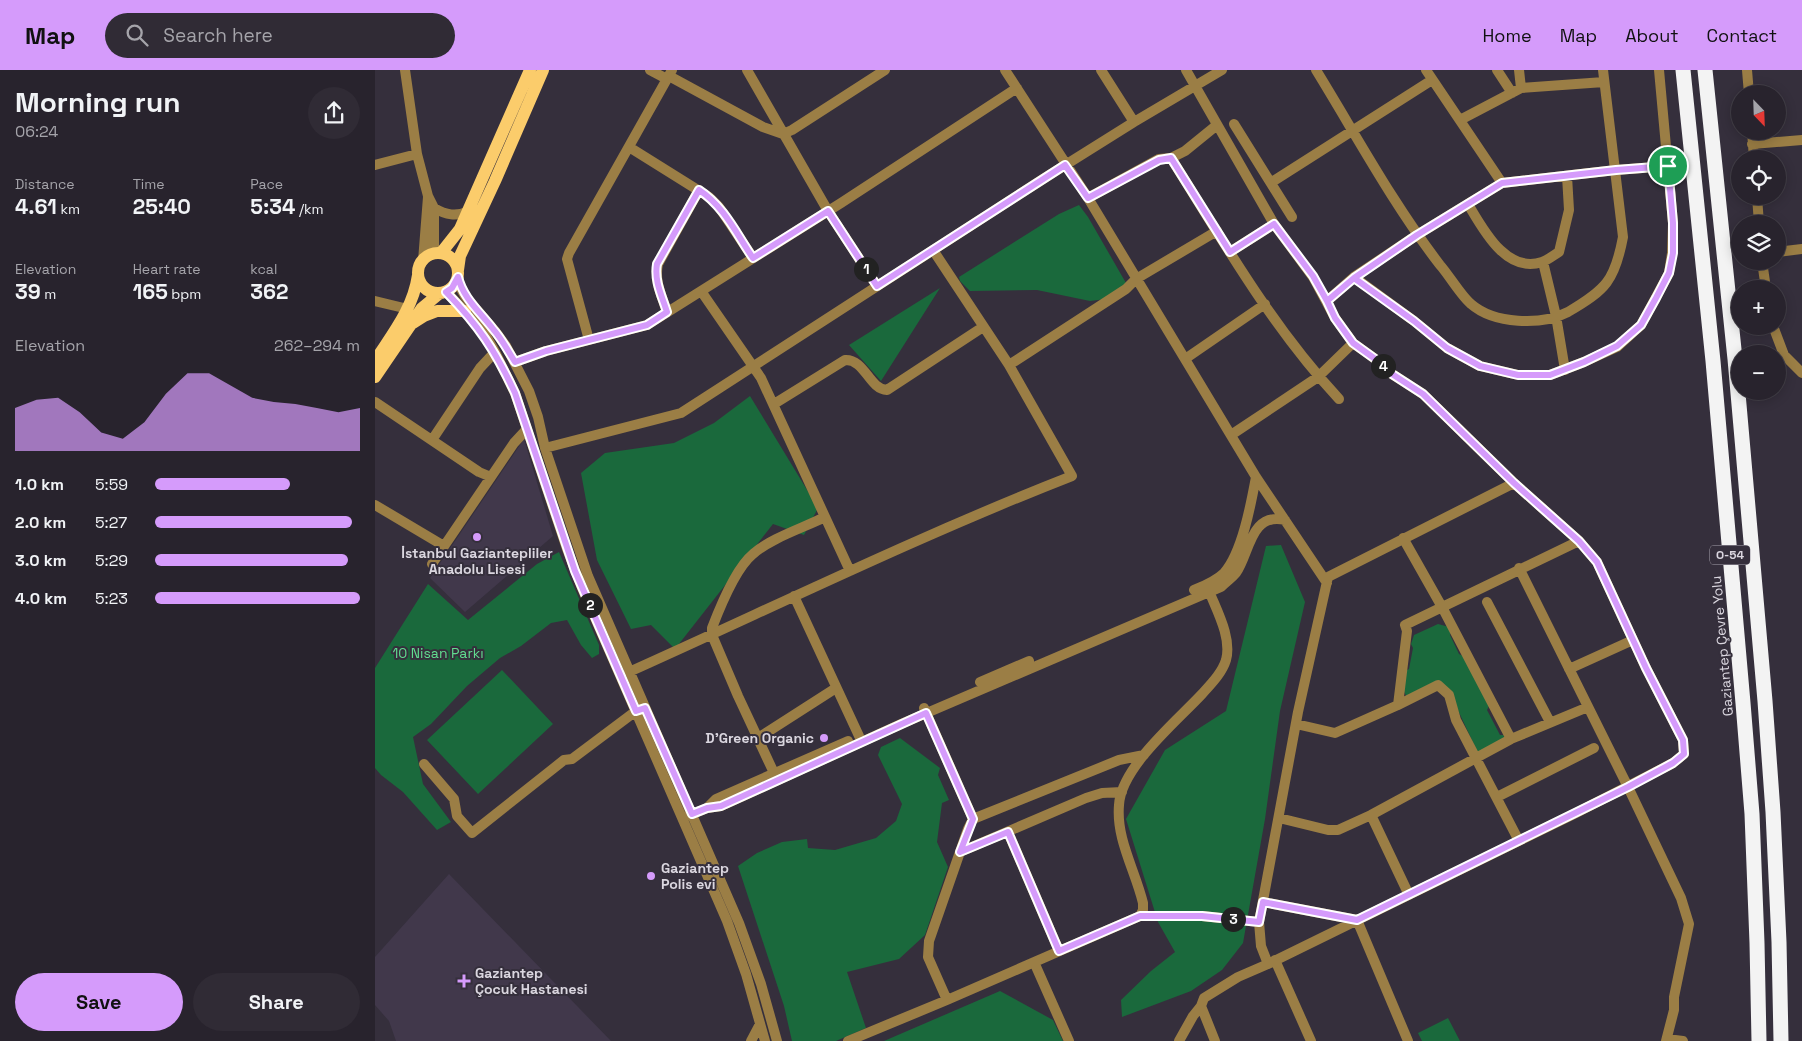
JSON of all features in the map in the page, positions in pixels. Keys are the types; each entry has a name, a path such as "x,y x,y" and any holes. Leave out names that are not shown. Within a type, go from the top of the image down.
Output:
{"highway":[{"name":"Gaziantep Çevre Yolu","path":"1683,70 1713,361 1744,712 1752,824 1759,1041"},
{"name":"O-54","path":"1705,70 1735,359 1767,729 1779,942 1781,1041"}],"main road":[{"path":"375,362 408,309 415,293 418,273 460,230 530,70"},
{"path":"375,377 422,308 443,292 452,288 458,274 459,256 495,181 543,70"},
{"path":"433,256 452,259 458,274"},
{"path":"418,273 422,285 427,290 443,292"},
{"path":"411,324 437,311 465,311"}],"street":[{"path":"405,70 417,154 434,208 433,256"},
{"path":"650,70 669,75 763,127 783,134 885,70"},
{"path":"747,70 828,211 877,286"},
{"path":"1005,70 1088,198 1256,478 1327,583"},
{"path":"1101,70 1134,122"},
{"path":"1179,1041 1204,998 1238,977 1628,787 1673,763 1684,754 1683,740 1633,640 1597,562 1579,541 1514,483 1423,394 1392,374 1353,343 1335,318 1313,276 1274,224 1186,70"},
{"path":"545,448 681,413 1065,165 1222,70"},
{"path":"1316,70 1417,235 1471,304 1493,316 1541,322 1565,313 1592,297 1611,278 1619,261 1623,237 1603,70"},
{"path":"1426,70 1502,183"},
{"path":"1497,70 1512,93"},
{"path":"1519,70 1521,88"},
{"path":"1354,278 1414,321 1447,348 1480,366 1518,375 1550,375 1584,362 1617,346 1641,325 1669,273 1673,253 1673,223 1659,70"},
{"path":"1747,70 1748,85"},
{"path":"589,340 567,259 669,75"},
{"path":"1271,182 1432,80"},
{"path":"1460,120 1521,88 1604,82"},
{"path":"515,362 546,351 647,325 828,211 1017,88"},
{"path":"1233,124 1292,217"},
{"path":"1088,198 1159,160 1171,158 1185,151 1217,126"},
{"path":"1752,140 1753,150"},
{"path":"1752,144 1802,140"},
{"path":"629,148 709,197 719,207 753,258"},
{"path":"375,165 417,154"},
{"path":"1171,158 1265,304 1318,376 1339,399"},
{"path":"1327,301 1354,278 1417,235 1502,183 1668,166"},
{"path":"1468,204 1488,236 1507,256 1527,263 1543,262 1559,252 1564,235 1569,210 1567,176"},
{"path":"667,312 657,284 657,264 699,190"},
{"path":"429,196 433,256"},
{"path":"434,208 452,215 469,211"},
{"path":"1230,252 1274,224"},
{"path":"1009,365 1126,289 1136,279 1217,231"},
{"path":"1786,251 1802,249"},
{"path":"629,672 850,571 1071,476 1009,365 933,250"},
{"path":"1543,262 1556,316 1565,370"},
{"path":"458,274 460,287 465,296 495,331 515,362 534,405 545,448 588,576 629,672 641,709"},
{"path":"701,291 761,378 850,571"},
{"path":"443,292 465,311 481,330 495,352 515,393 575,571 641,709 751,953 777,1041"},
{"path":"375,301 408,309"},
{"path":"1185,359 1265,304"},
{"path":"774,404 845,360 855,362 880,388 887,390 983,327"},
{"path":"1776,335 1784,355 1802,373"},
{"path":"1231,435 1318,376 1353,343"},
{"path":"433,440 480,368 495,352"},
{"path":"375,402 479,472 491,478"},
{"path":"432,564 515,443 527,429"},
{"path":"688,816 707,808 721,806 925,710 1208,584 1223,573 1234,558 1250,510 1256,478"},
{"path":"1311,1041 1272,962 1261,946 1259,922 1296,724 1328,577 1514,483"},
{"path":"375,505 444,546"},
{"path":"774,773 712,635 713,625 738,572 747,560 765,546 825,517"},
{"path":"707,808 716,799 859,736 1221,587 1235,573 1244,558 1254,531 1267,520 1275,518 1285,520"},
{"path":"1403,538 1442,607 1511,739"},
{"path":"1398,704 1407,631 1405,624 1579,541"},
{"path":"1519,568 1681,898 1689,924 1667,1040 1683,1041"},
{"path":"1140,916 1143,910 1143,903 1119,827 1119,802 1127,778 1143,755 1216,679 1226,660 1227,641 1209,591"},
{"path":"794,596 859,736"},
{"path":"1487,602 1549,722"},
{"path":"1569,669 1633,640"},
{"path":"1296,724 1335,733 1438,685 1449,696 1456,720 1519,841"},
{"path":"758,738 836,688"},
{"path":"1279,818 1333,830 1352,824 1511,739 1588,707"},
{"path":"424,764 453,799 457,816 472,833 563,760 572,759 641,709"},
{"path":"925,710 973,819 929,941 928,957 947,1000"},
{"path":"1497,797 1594,748"},
{"path":"973,819 1119,760 1143,755"},
{"path":"960,852 1086,798 1102,793 1122,792"},
{"path":"1371,815 1409,895"},
{"path":"688,816 746,974 765,1041"},
{"path":"1008,832 1059,951"},
{"path":"1263,902 1357,920"},
{"path":"848,1041 1140,916 1202,916 1259,922"},
{"path":"1357,920 1408,1041"},
{"path":"1034,962 1069,1041"},
{"path":"1201,1006 1215,1041"},
{"path":"751,1041 760,1024"}],"shaded area":[{"path":"524,439 553,536 465,612 430,578"},
{"name":"Gaziantep Çocuk Hastanesi","path":"449,874 611,1041 396,1041 389,1021 375,1005 375,957"}],"green space":[{"path":"1079,205 1088,217 1126,283 1106,299 1090,301 1037,290 970,291 960,281 959,277 1059,214"},
{"path":"940,288 881,381 849,345"},
{"path":"750,396 818,508 804,535 773,524 675,649 651,625 631,629 597,560 581,473 605,453 674,443 714,423"},
{"path":"1281,545 1305,602 1280,711 1265,819 1243,943 1222,970 1191,991 1122,1017 1121,1000 1151,971 1175,952 1158,922 1126,819 1165,750 1226,711 1266,546"},
{"name":"10 Nisan Parkı","path":"559,552 599,645 599,654 592,658 581,645 567,620 551,623 521,646 500,658 467,686 431,724 413,737 423,784 451,822 437,830 403,792 375,768 375,668 428,584 468,620 537,564"},
{"path":"1438,624 1449,627 1450,635 1459,654 1463,656 1489,706 1487,710 1500,735 1503,735 1507,741 1479,755 1448,689 1445,688 1408,699 1403,690 1405,671 1409,669 1413,648 1411,644 1414,635"},
{"path":"502,670 553,724 478,794 427,740"},
{"path":"900,738 940,768 938,775 949,800 942,803 937,842 948,867 925,935 899,959 847,972 866,1028 836,1041 792,1041 784,1006 738,866 757,853 782,842 807,839 808,848 835,850 876,838 896,821 902,804 878,755 881,747"},
{"path":"1000,991 1053,1020 1063,1041 884,1041"},
{"path":"1448,1018 1460,1041 1422,1041 1418,1033"}],"place":[{"name":"İstanbul Gaziantepliler Anadolu Lisesi","path":"477,537"},
{"name":"D'Green Organic","path":"824,738"},
{"name":"Gaziantep Polis evi","path":"651,876"},
{"name":"Gaziantep Çocuk Hastanesi","path":"464,981"}],"route":[{"path":"1668,166 1502,183 1417,235 1354,278 1327,301 1313,276 1274,224 1230,252 1171,158 1159,160 1088,198 1065,165 877,286 828,211 753,258 719,207 699,190 657,264 657,284 667,312 647,325 546,351 515,362 495,331 465,296 460,287 458,277 456,283 446,292 465,311 485,336 506,373 515,393 567,549 582,588 636,711 645,708 692,814 707,808 721,806 926,713 973,819 960,852 1008,832 1059,951 1140,916 1202,916 1259,922 1263,902 1357,920 1628,787 1673,763 1684,754 1683,740 1646,668 1597,562 1579,541 1514,483 1423,394 1392,374 1353,343 1335,318 1327,301 1354,278 1414,321 1447,348 1480,366 1518,375 1550,375 1584,362 1617,346 1641,325 1669,273 1673,253 1673,223 1668,166"}]}
